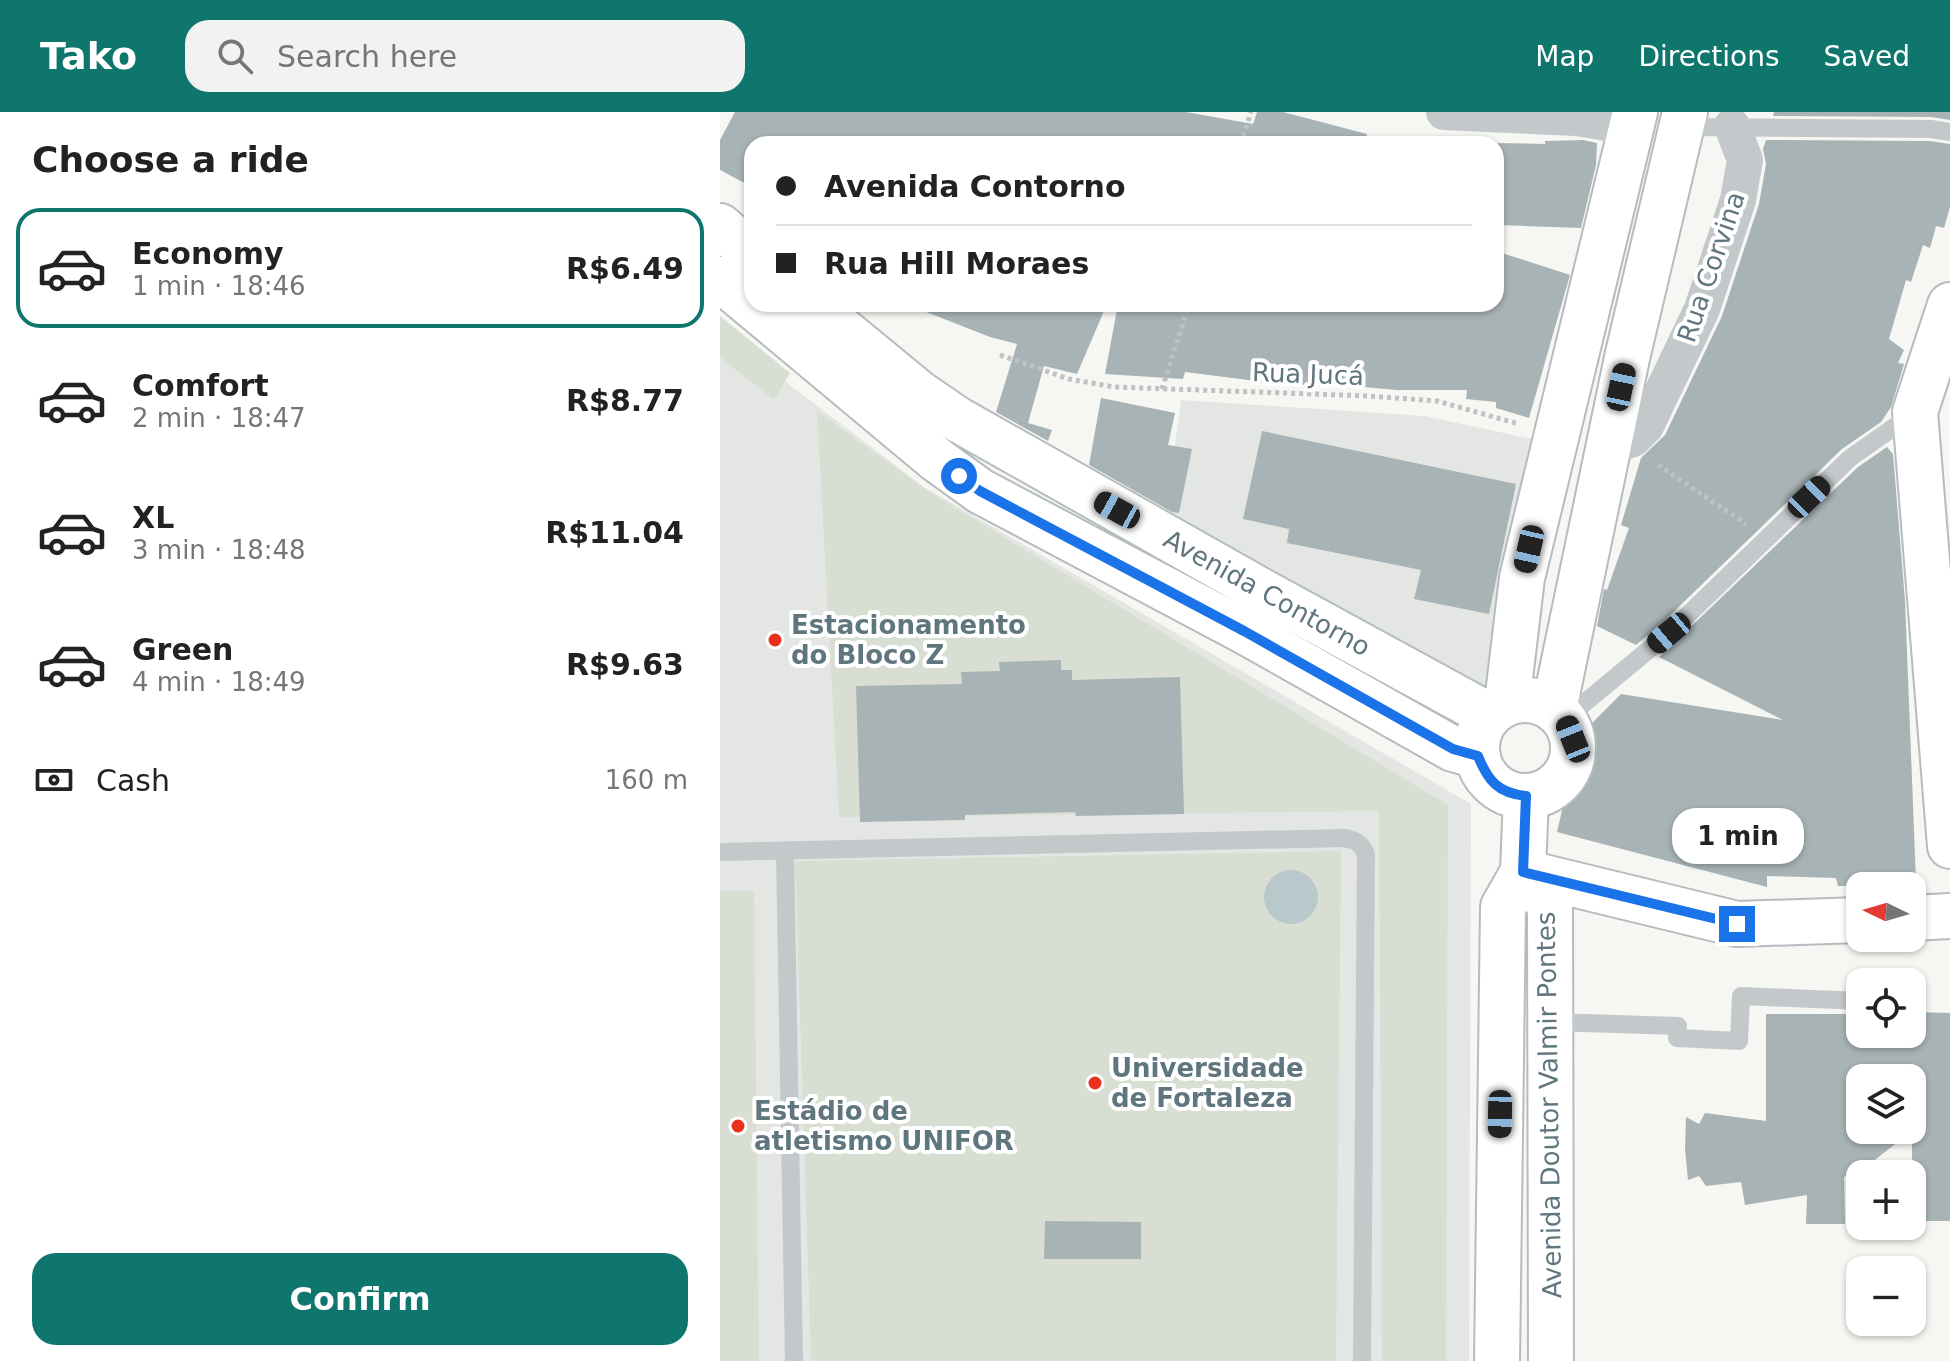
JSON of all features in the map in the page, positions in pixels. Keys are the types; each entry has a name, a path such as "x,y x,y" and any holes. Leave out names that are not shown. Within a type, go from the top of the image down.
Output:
{"street":[{"path":"1444,112 1633,119 1522,578 1498,709 1479,734 1478,756 1486,776 1502,791 1526,796 1544,792 1562,780 1572,761 1573,739 1560,714 1549,704 1528,699 1498,709"},
{"path":"1560,714 1627,358 1683,119"},
{"name":"Rua Corvina","path":"1614,445 1633,439 1646,426 1702,309 1738,200 1745,160 1735,119"},
{"path":"720,226 744,247"},
{"name":"Avenida Contorno","path":"720,279 744,299"},
{"path":"1950,305 1915,412 1943,696 1950,846"},
{"name":"Avenida Contorno","path":"760,312 937,460 980,491 1244,631 1453,749 1478,756"},
{"name":"Avenida Contorno","path":"821,312 919,393 957,419 1253,587 1498,709"},
{"path":"1526,796 1523,872 1737,924 1846,920"},
{"name":"Avenida Doutor Valmir Pontes","path":"1497,1361 1503,907 1523,872 1550,905 1551,1361"},
{"path":"1926,917 1950,916"}],"lane":[{"path":"1683,119 1735,119 1950,132"},
{"path":"1560,714 1669,633 1850,458 1915,412"},
{"path":"720,852 1355,840 1366,854 1362,1361"},
{"path":"785,850 794,1361"},
{"path":"1552,1022 1678,1026 1677,1038 1739,1041 1741,996 1846,1000"}],"path":[{"path":"1244,136 1251,112"},
{"path":"1162,389 1186,312"},
{"name":"Rua Jucá","path":"1000,355 1069,379 1114,387 1437,401 1556,435"},
{"path":"1614,445 1665,468 1767,537"}],"shaded area":[{"path":"720,316 790,373 774,400 720,357"},
{"name":"Universidade de Fortaleza","path":"720,332 924,487 1471,804 1469,1361 720,1361"},
{"path":"1181,400 1424,416 1555,444 1528,546 1521,725 1465,718 1161,551"},
{"path":"817,411 931,493 1448,805 1446,1361 1382,1361 1379,811 839,817"},
{"path":"1341,851 1336,1361 811,1361 795,861"},
{"path":"1291,870 1310,878 1318,897 1310,916 1291,924 1272,916 1264,897 1272,878"},
{"name":"Estádio de atletismo UNIFOR","path":"720,891 754,891 759,1361 720,1361"}],"building":[{"path":"735,112 1186,112 1253,124 1257,112 1283,112 1367,134 744,136 744,183 720,170 720,140"},
{"path":"1774,112 1950,112 1950,120 1931,117 1773,116"},
{"path":"1583,140 1597,143 1596,165 1581,228 1504,225 1504,143 1545,144 1545,141"},
{"path":"1766,140 1930,141 1950,144 1950,207 1944,228 1936,226 1930,248 1923,245 1911,282 1906,280 1889,339 1904,350 1898,363 1904,364 1891,407 1881,422 1842,449 1636,645 1597,626 1604,589 1607,590 1629,528 1621,525 1641,458 1665,435 1722,316 1759,204 1766,164 1763,149"},
{"path":"1504,254 1570,275 1529,418 1496,408 1496,402 1466,399 1467,390 1397,390 1272,383 1185,372 1183,379 1105,374 1117,312 1504,312"},
{"path":"926,312 1104,312 1077,374 1044,366 1028,423 1052,430 1048,441 996,412 1017,344"},
{"path":"1101,398 1175,413 1168,445 1192,449 1179,513 1172,512 1089,465"},
{"path":"1262,431 1516,484 1489,614 1414,599 1421,570 1287,543 1289,529 1243,519"},
{"path":"1887,447 1893,454 1905,601 1916,872 1846,872 1846,886 1838,886 1836,878 1767,876 1767,887 1557,832 1582,725 1589,726 1621,694 1783,720 1659,657 1858,467"},
{"path":"1061,660 1061,670 1072,670 1072,680 1180,677 1184,814 1076,816 1075,812 965,815 965,820 860,822 856,686 962,684 961,672 1000,671 999,662"},
{"path":"1926,1012 1950,1013 1950,1221 1926,1221 1926,1160 1912,1160 1912,1144 1926,1144 1926,1064 1846,1064 1846,1144 1895,1144 1875,1160 1846,1160 1845,1224 1806,1224 1807,1195 1745,1205 1741,1182 1706,1186 1699,1176 1688,1180 1686,1117 1699,1124 1705,1113 1766,1121 1766,1014 1846,1014 1846,1048 1926,1048"},
{"path":"1045,1221 1141,1222 1141,1259 1044,1259"}],"place":[{"name":"Estacionamento do Bloco Z","path":"775,640"},
{"name":"Universidade de Fortaleza","path":"1095,1083"},
{"name":"Estádio de atletismo UNIFOR","path":"738,1126"}],"route":[{"path":"959,476 980,491 1244,631 1453,749 1478,756 1486,776 1502,791 1526,796 1523,872 1737,924"}]}
